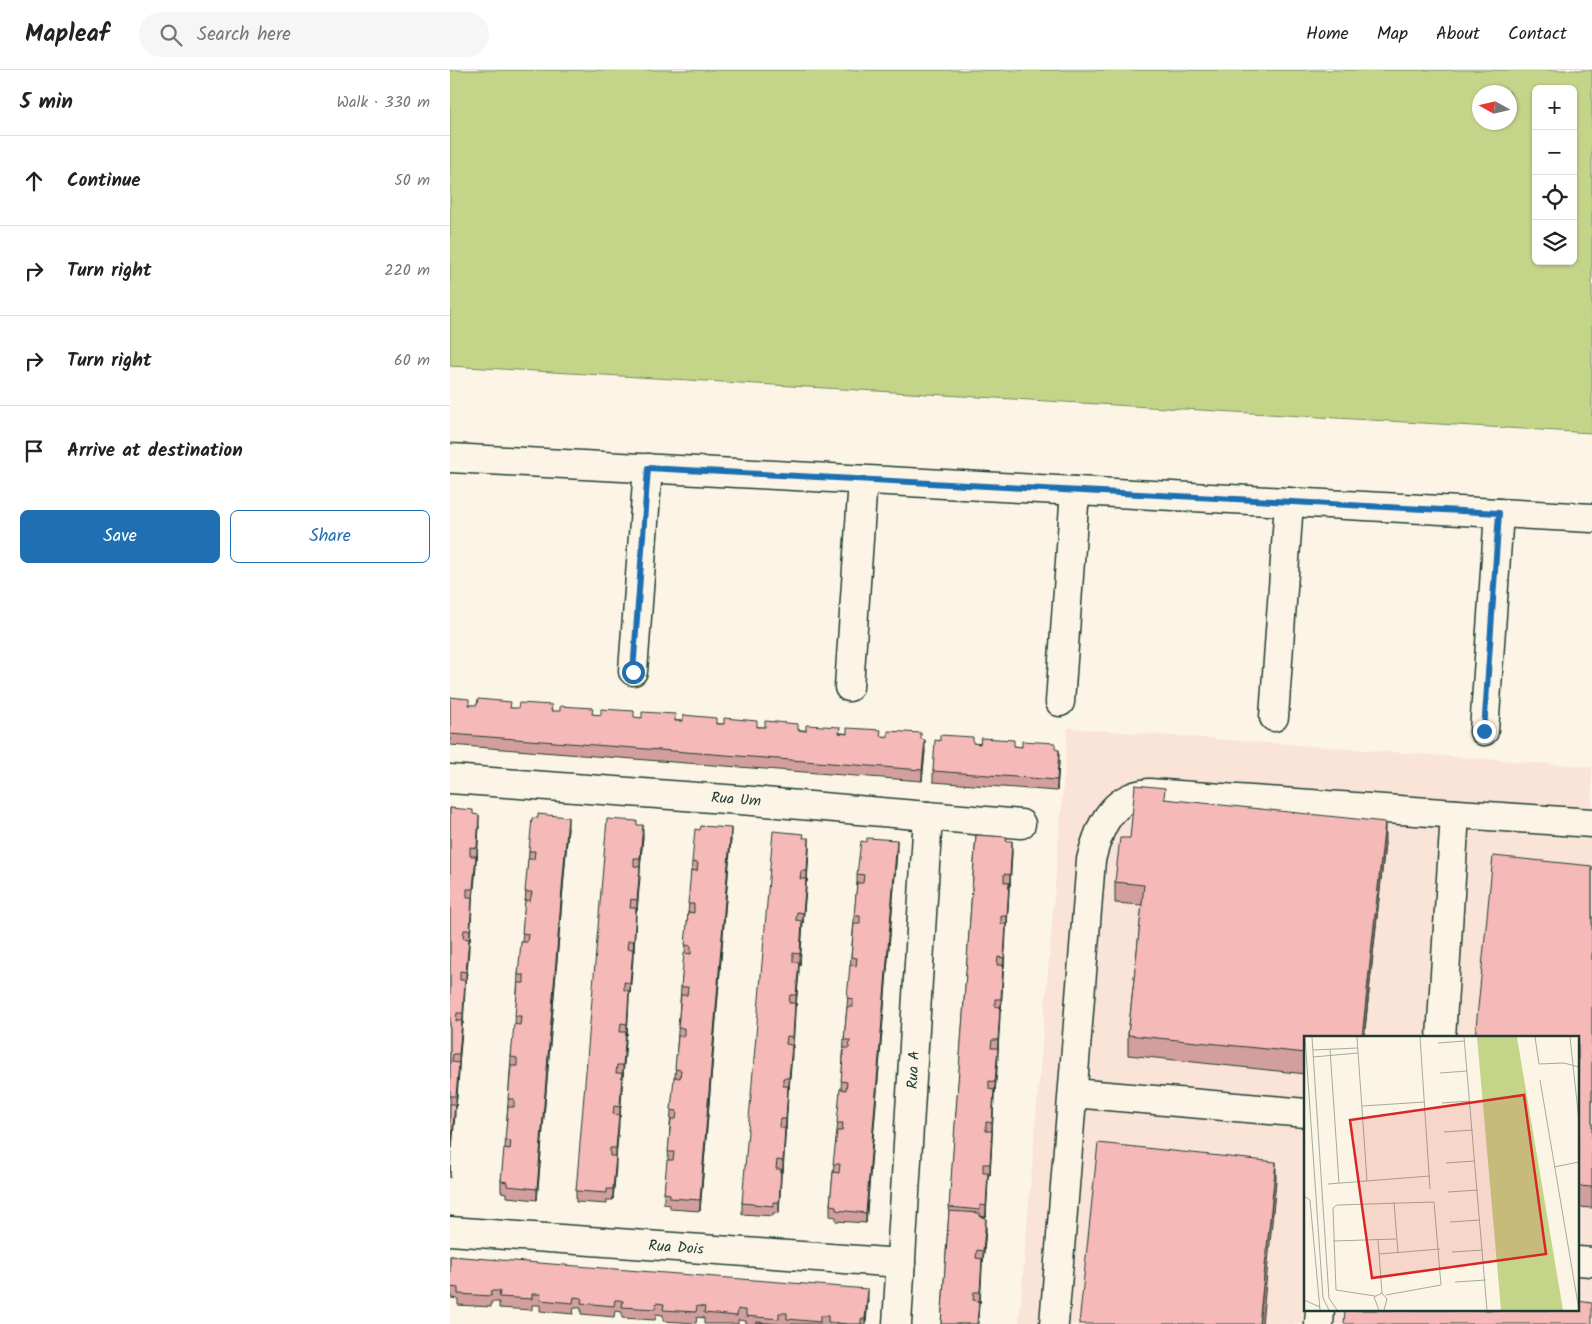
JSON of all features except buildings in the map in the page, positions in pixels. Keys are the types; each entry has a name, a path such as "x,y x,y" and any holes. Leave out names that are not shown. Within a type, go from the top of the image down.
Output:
{"street":[{"path":"450,458 1592,518"},
{"path":"633,672 648,468"},
{"path":"849,687 863,480"},
{"path":"1060,702 1075,491"},
{"path":"1274,717 1289,502"},
{"path":"1484,731 1499,513"},
{"name":"Rua Um","path":"450,779 753,801 1021,824"},
{"path":"1054,1324 1091,860 1096,839 1114,808 1138,794 1149,793 1592,823"},
{"path":"1441,1036 1455,814"},
{"name":"Rua A","path":"897,1324 928,816"},
{"path":"1073,1093 1304,1113"},
{"name":"Rua Dois","path":"450,1231 901,1263"}],"shaded area":[{"path":"1068,728 1592,767 1592,1324 1019,1324"}],"green space":[{"path":"450,70 1592,70 1592,433 450,366"}],"route":[{"path":"633,672 648,468 1499,513 1484,731"}]}
